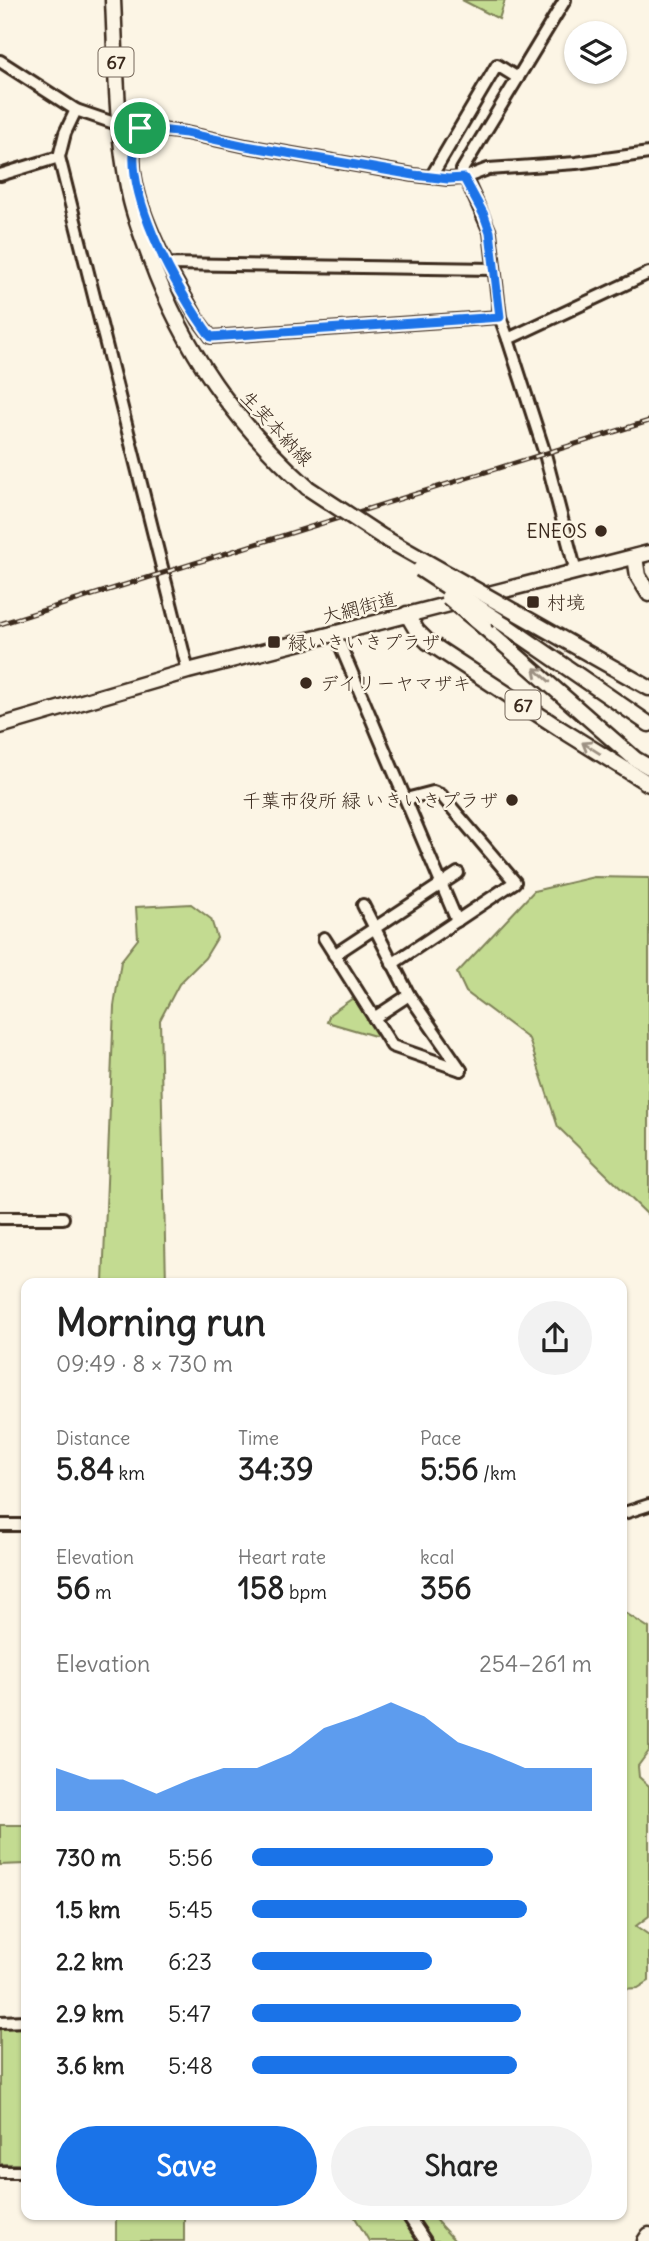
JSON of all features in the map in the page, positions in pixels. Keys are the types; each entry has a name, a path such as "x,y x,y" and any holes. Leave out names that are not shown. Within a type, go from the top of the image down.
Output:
{"main road":[{"name":"生実本納線","path":"113,0 120,125 128,191 160,288 198,362 244,423 286,469 358,528 491,624"},
{"path":"308,488 381,536 649,688"},
{"name":"大網街道","path":"0,726 188,671 642,555"},
{"path":"642,555 649,575"},
{"path":"642,555 638,576 649,594"},
{"name":"67","path":"407,614 417,631 428,642 649,784"},
{"path":"491,624 649,723"},
{"name":"67","path":"491,624 635,759 649,767"},
{"path":"645,2241 649,2235"}],"street":[{"path":"565,0 462,170 490,232 500,317 545,454 576,572"},
{"path":"0,61 76,110 120,125 186,133 246,146 431,177 464,178 488,169 576,163 649,153"},
{"path":"431,177 497,65 517,78"},
{"path":"76,110 65,133 60,157 188,671"},
{"path":"140,128 133,146 138,185 150,229 166,264 211,337 500,317"},
{"path":"0,175 60,157"},
{"path":"166,264 494,269"},
{"path":"508,339 649,273"},
{"path":"335,633 457,921"},
{"path":"392,964 514,882 441,794 433,792 407,799"},
{"path":"334,955 458,873"},
{"path":"324,938 392,1046 461,1070 410,995 363,905"},
{"path":"374,1018 410,995"},
{"path":"0,1219 63,1218"},
{"path":"627,1512 649,1505"},
{"path":"0,1525 21,1525"},
{"path":"0,2022 21,2021"},
{"path":"0,2172 21,2172"},
{"path":"411,2220 425,2241"}],"green space":[{"path":"462,0 505,0 499,19"},
{"path":"594,877 649,878 649,1216 558,1127 529,1039 466,992 457,973 534,891"},
{"path":"191,904 211,919 217,938 205,958 179,984 160,1020 166,1278 103,1278 114,1006 121,961 138,939 136,907"},
{"path":"356,996 379,1032 375,1036 327,1022 330,1014"},
{"path":"627,1614 649,1628 649,1751 638,1766 639,1777 649,1786 649,1916 636,1926 649,1935 649,1981 638,1988 627,1989"},
{"path":"0,1825 21,1825 21,1864 0,1865"},
{"path":"21,2021 21,2164 0,2164 0,2023"},
{"path":"116,2220 184,2220 184,2241 116,2241"},
{"path":"357,2220 436,2220 455,2241 369,2241"}],"railway":[{"path":"0,624 649,421"}],"place":[{"name":"ENEOS","path":"601,531"},
{"name":"村境","path":"533,602"},
{"name":"緑いきいきプラザ","path":"274,642"},
{"name":"デイリーヤマザキ","path":"306,683"},
{"name":"千葉市役所 緑 いきいきプラザ","path":"512,800"}],"route":[{"path":"140,128 186,133 414,175 464,178 490,232 500,317 211,337 166,264 150,229 133,156 133,146 140,128"}]}
